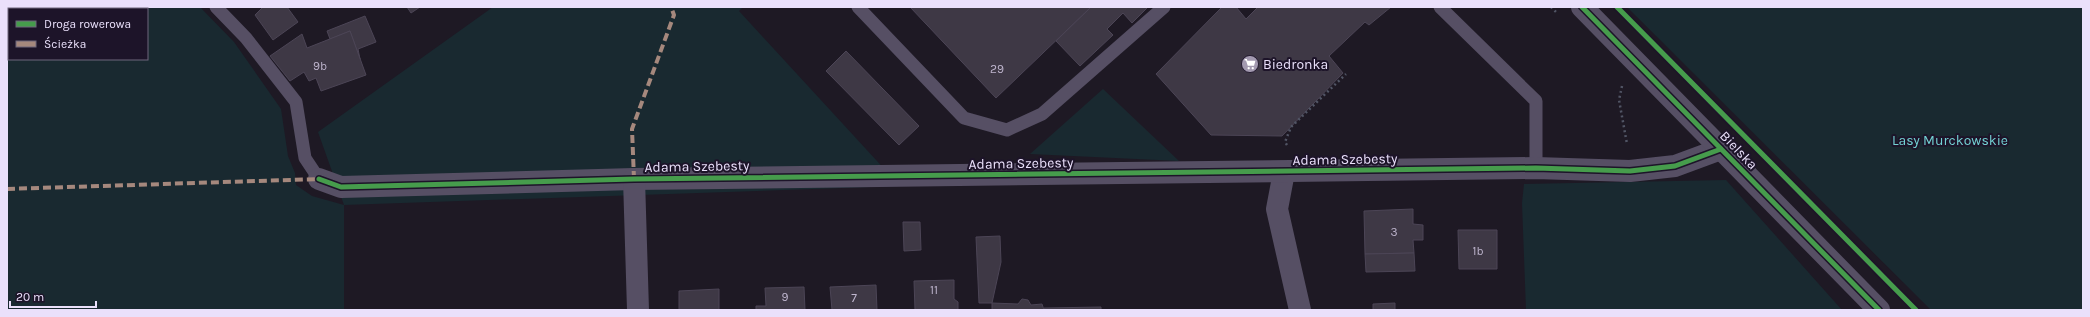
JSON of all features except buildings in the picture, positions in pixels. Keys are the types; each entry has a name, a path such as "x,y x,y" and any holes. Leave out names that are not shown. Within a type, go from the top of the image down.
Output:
{"street":[{"name":"Bielska","path":"1582,7 1879,310"},
{"name":"Adama Szebesty","path":"319,178 341,187 634,179 1536,168 1630,171 1675,166 1721,149"},
{"path":"1284,172 1277,209 1300,310"},
{"path":"634,179 638,310"}],"lane":[{"path":"216,7 246,38 296,102 305,158 319,178"},
{"path":"858,7 964,118 1007,130 1042,114 1164,7"},
{"path":"1440,7 1536,101 1536,168"}],"path":[{"path":"1286,142 1291,127 1346,74"},
{"path":"1623,82 1619,100 1627,145"}],"green space":[{"path":"7,7 200,7 234,42 281,109 288,156 295,173 296,185 312,196 344,205 344,310 7,310"},
{"path":"493,7 743,7 739,11 900,186 344,205 318,132"},
{"name":"Lasy Murckowskie","path":"1627,7 2083,7 2083,310 1931,310"},
{"path":"1103,89 1179,161 1030,154"},
{"path":"1726,180 1842,310 1526,310 1522,203 1524,184"}],"marked path":[{"path":"634,179 632,129 674,15 671,7"},
{"path":"7,189 319,179"}],"cycle path":[{"path":"1582,7 1879,310"},
{"path":"1617,7 1916,310"},
{"path":"319,179 341,187 634,179 1536,168 1630,171 1675,166 1721,149"}],"place":[{"name":"Biedronka","path":"1250,64"}]}
